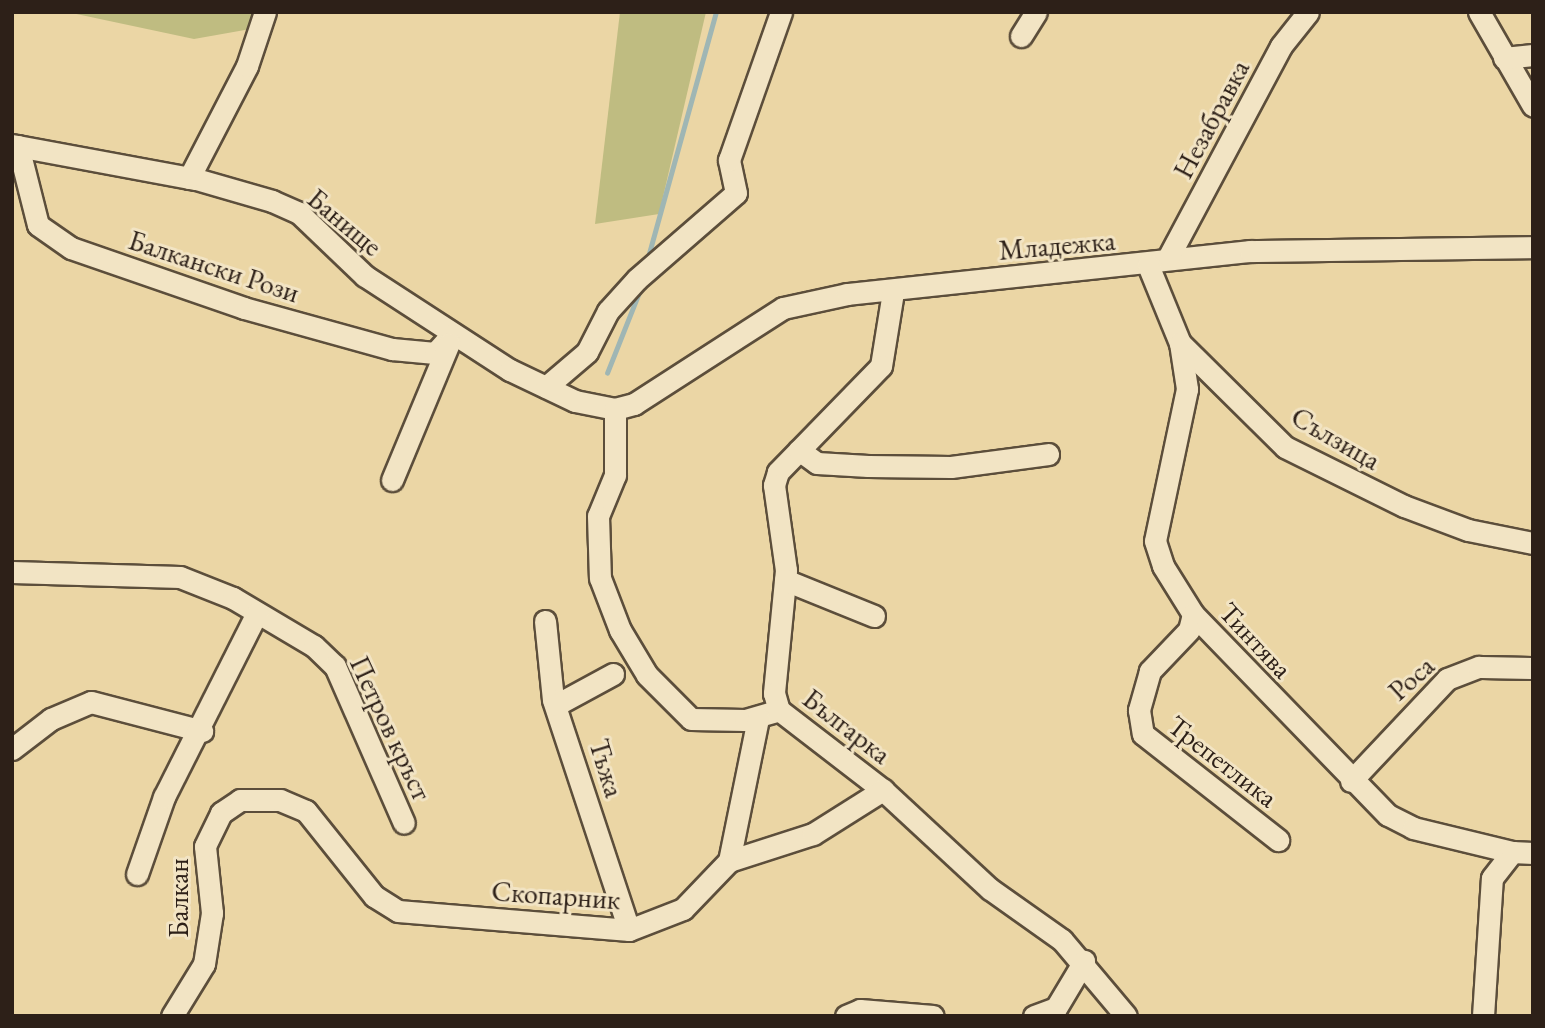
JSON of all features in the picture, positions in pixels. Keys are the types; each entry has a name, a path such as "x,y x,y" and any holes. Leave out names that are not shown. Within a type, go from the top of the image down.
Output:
{"street":[{"path":"189,178 247,66 265,12"},
{"path":"546,387 587,352 608,311 637,279 736,193 729,160 781,12"},
{"path":"1021,36 1036,12"},
{"name":"Незабравка","path":"1169,256 1282,46 1308,12"},
{"path":"1479,12 1533,106"},
{"path":"1504,58 1533,55"},
{"name":"Банище","path":"15,145 189,178 299,213 365,276 452,334 546,387 615,409"},
{"name":"Балкански Рози","path":"15,145 38,225 71,248 244,308 392,349 435,353 452,334"},
{"name":"Младежка","path":"615,409 634,404 783,308 893,292 1148,265 1169,256 1533,247"},
{"name":"Сълзица","path":"1148,265 1180,343 1285,447 1404,506 1468,530 1533,543"},
{"name":"Българка","path":"893,292 881,366 799,450 774,485 785,580 774,693 779,710 883,790 990,890 1084,961 1126,1016"},
{"path":"392,480 452,334"},
{"name":"Тинтява","path":"1180,343 1185,401 1155,541 1193,614 1351,781 1413,828 1522,853"},
{"path":"615,409 615,475 598,516 600,578 620,630 647,675 691,719 758,718 779,710"},
{"path":"799,450 817,463 868,466 951,467 1048,454"},
{"name":"Петров кръст","path":"12,572 180,577 257,613 335,666 404,823"},
{"path":"785,580 873,616"},
{"path":"137,874 164,797 202,731 257,613"},
{"name":"Трепетлика","path":"1193,614 1189,630 1150,671 1139,710 1143,734 1278,839"},
{"name":"Тъжа","path":"545,621 545,662 556,705 629,930"},
{"name":"Роса","path":"1351,781 1447,679 1479,667 1533,668"},
{"path":"556,705 613,674"},
{"path":"12,749 51,719 91,702 202,731"},
{"path":"758,718 729,861 813,834 883,790"},
{"name":"Балкан","path":"172,1016 204,964 212,913 205,846 221,813 240,800 280,800 306,811 379,900"},
{"path":"1483,1016 1492,878 1522,853"},
{"name":"Скопарник","path":"379,900 398,911 629,930 682,909 729,861"},
{"path":"1034,1016 1056,1008 1084,961"},
{"path":"846,1016 860,1010 933,1016"}],"shaded area":[{"path":"67,12 259,12 261,27 194,39"},
{"path":"620,12 706,12 659,214 595,224"}],"waterway":[{"path":"648,257 716,12"},
{"path":"607,373 640,290"}]}
